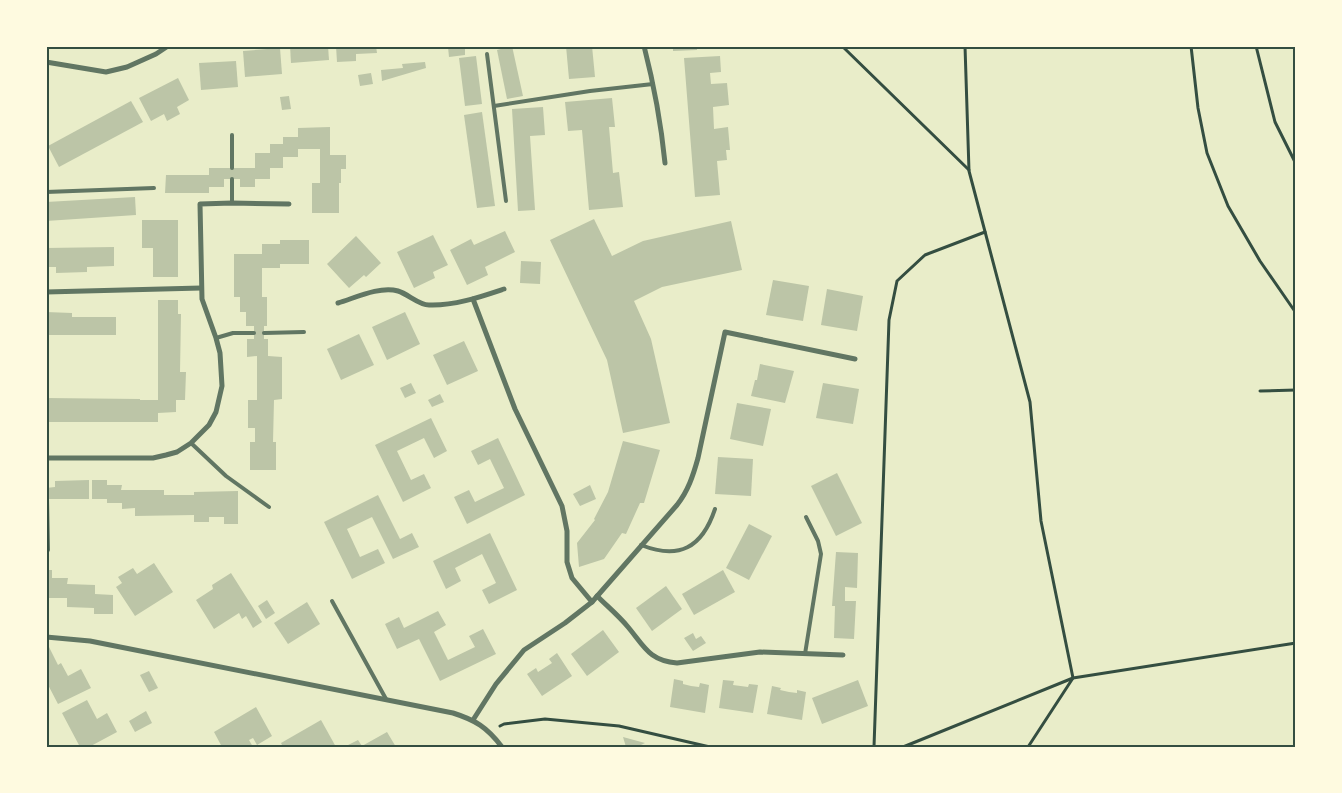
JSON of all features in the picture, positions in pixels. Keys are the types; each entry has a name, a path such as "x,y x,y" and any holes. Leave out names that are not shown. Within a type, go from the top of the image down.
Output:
{"street":[{"path":"46,62 106,72 127,67 156,54 168,46"},
{"path":"644,46 662,134 665,163"},
{"path":"47,458 152,458 176,452 191,443 209,425 220,400 222,386 216,338 204,309 201,288 200,204 289,204"},
{"path":"46,292 201,288"},
{"path":"338,303 382,290 396,291 409,295 426,306 439,305 473,299 504,289"},
{"path":"473,299 515,409 562,506 567,531 567,562 572,578 592,602"},
{"path":"473,720 496,684 524,650 565,623 592,602 686,494 693,476 725,332 855,360"},
{"path":"597,596 629,628 643,648 665,662 677,664 760,652 843,656"},
{"path":"46,638 90,641 452,713 473,720 489,732 502,747"}],"lane":[{"path":"487,54 506,201"},
{"path":"494,106 590,91 653,84"},
{"path":"232,135 232,168"},
{"path":"232,179 232,203"},
{"path":"46,192 154,188"},
{"path":"264,333 304,332"},
{"path":"216,338 233,333 254,333"},
{"path":"191,443 226,476 269,507"},
{"path":"47,458 47,488"},
{"path":"47,499 48,550"},
{"path":"641,545 666,552 684,549 692,544 707,528 715,509"},
{"path":"805,654 821,554 818,541 806,517"},
{"path":"332,600 386,700"}],"path":[{"path":"842,46 969,171"},
{"path":"965,46 969,171 1030,402 1041,521 1073,678 1028,747"},
{"path":"1191,46 1198,108 1207,154 1228,206 1260,261 1296,313"},
{"path":"1256,46 1275,122 1296,164"},
{"path":"874,747 888,320 897,281 925,255 985,232"},
{"path":"1260,391 1296,390"},
{"path":"903,747 1073,678 1296,643"},
{"path":"489,732 504,724 545,719 619,726 710,747"}],"building":[{"path":"290,46 328,46 329,60 291,63"},
{"path":"336,46 376,46 377,53 356,54 356,61 337,62"},
{"path":"465,46 465,55 449,57 448,47"},
{"path":"512,46 523,96 507,99 497,50"},
{"path":"566,46 592,46 595,77 569,79"},
{"path":"673,46 697,46 697,50 673,51"},
{"path":"280,48 282,74 245,77 243,51"},
{"path":"476,56 482,104 465,106 459,58"},
{"path":"720,56 721,72 710,73 711,84 727,83 729,105 713,107 714,129 728,127 730,150 726,150 727,160 717,161 720,195 695,197 684,58"},
{"path":"236,61 238,87 201,90 199,63"},
{"path":"425,62 426,68 382,81 381,70 403,68 402,64"},
{"path":"371,73 373,84 360,86 358,75"},
{"path":"178,78 189,100 177,107 180,114 167,121 164,114 151,121 139,98"},
{"path":"289,96 291,109 282,110 280,97"},
{"path":"612,98 615,127 609,127 613,173 619,172 623,207 589,210 582,130 568,131 565,102"},
{"path":"131,101 143,122 59,167 48,146"},
{"path":"543,107 545,135 530,136 535,210 518,211 512,109"},
{"path":"482,112 495,206 477,208 464,115"},
{"path":"330,127 330,155 346,155 346,169 341,169 341,183 339,183 339,213 312,213 312,183 320,183 320,149 298,149 298,157 283,157 283,168 270,168 270,179 255,179 255,187 240,187 240,179 224,179 224,187 209,187 209,193 165,193 166,175 209,175 209,168 255,168 255,153 270,153 270,144 283,144 283,137 298,137 298,128"},
{"path":"135,197 136,215 46,221 46,202"},
{"path":"594,219 612,256 643,241 731,221 742,270 662,287 634,301 651,339 670,423 623,433 607,360 550,240"},
{"path":"142,220 178,220 178,277 153,277 153,248 142,248"},
{"path":"505,231 515,252 485,267 488,275 467,285 450,250 471,239 474,245"},
{"path":"433,235 448,265 433,272 435,278 414,288 397,252"},
{"path":"356,236 381,263 366,277 364,275 349,288 327,264"},
{"path":"280,240 309,240 309,264 280,264 280,268 262,268 262,297 267,297 267,326 264,326 264,339 268,339 268,356 282,357 282,399 274,400 273,442 276,442 276,470 250,470 250,442 255,442 255,428 248,428 248,400 257,400 257,356 247,357 247,339 254,339 254,326 246,326 246,312 240,312 240,297 234,297 234,254 262,254 262,244 280,244"},
{"path":"114,247 114,266 87,267 87,272 56,273 56,267 46,267 46,248"},
{"path":"521,261 541,262 540,284 520,283"},
{"path":"773,280 809,286 803,321 766,315"},
{"path":"827,289 863,296 857,331 821,325"},
{"path":"158,300 178,300 178,314 181,314 180,372 186,372 185,400 176,400 176,412 158,413 158,422 46,422 46,398 158,400"},
{"path":"46,312 72,313 72,317 116,317 116,335 46,335"},
{"path":"405,312 420,344 387,360 372,327"},
{"path":"359,334 374,365 341,380 327,349"},
{"path":"464,341 478,371 447,385 433,355"},
{"path":"760,364 794,371 785,403 751,396"},
{"path":"411,383 416,393 405,398 400,388"},
{"path":"823,383 859,389 853,424 816,418"},
{"path":"440,394 444,402 432,407 428,400"},
{"path":"737,403 771,409 763,446 730,439"},
{"path":"431,418 447,451 434,458 424,438 397,451 411,480 424,474 431,488 403,502 375,445"},
{"path":"498,438 525,495 467,524 454,497 469,490 475,502 504,488 490,459 478,465 471,451"},
{"path":"623,441 660,450 644,503 640,503 626,534 622,533 604,559 579,567 577,543 595,520 608,492"},
{"path":"718,457 753,459 751,496 715,494"},
{"path":"837,473 862,523 836,536 811,486"},
{"path":"89,480 89,499 46,499 46,488 55,487 55,481"},
{"path":"92,480 107,480 107,485 122,485 121,490 164,490 164,495 194,495 194,492 238,491 238,524 224,524 224,517 209,517 209,522 194,522 194,515 135,516 135,508 122,509 122,503 107,503 107,499 92,499"},
{"path":"590,485 596,499 580,506 573,494"},
{"path":"378,495 400,539 412,533 419,547 393,559 372,517 347,529 360,557 378,549 385,563 352,579 324,522"},
{"path":"749,524 772,536 749,580 726,568"},
{"path":"490,533 517,590 489,604 482,590 496,583 482,554 455,568 461,581 446,589 433,561"},
{"path":"836,552 858,553 857,588 845,587 845,601 856,601 854,639 834,638 835,606 832,606"},
{"path":"154,563 173,592 135,616 116,587 122,583 118,577 133,568 137,574"},
{"path":"46,570 52,570 52,578 68,578 67,584 95,585 95,594 113,595 113,614 94,614 94,608 67,607 67,598 46,598"},
{"path":"723,570 735,592 694,615 682,594"},
{"path":"231,573 262,622 253,628 246,616 242,619 239,613 214,629 196,600 213,589 212,585"},
{"path":"666,586 682,609 652,631 636,608"},
{"path":"267,600 275,613 266,619 258,606"},
{"path":"307,602 320,624 288,644 274,623"},
{"path":"438,611 446,625 434,632 448,660 475,647 469,636 483,629 496,654 440,681 419,639 397,649 385,624 399,617 404,628"},
{"path":"603,630 619,652 587,676 571,654"},
{"path":"693,633 696,639 701,636 706,643 693,651 684,638"},
{"path":"49,647 58,665 61,663 68,676 81,669 91,688 58,704 46,681 46,648"},
{"path":"557,653 572,676 542,696 527,674 536,668 538,672 552,663 549,659"},
{"path":"149,671 158,688 149,692 140,675"},
{"path":"674,679 683,681 683,684 691,686 699,687 700,683 709,685 705,713 670,707"},
{"path":"723,680 734,681 733,685 748,687 749,684 758,685 753,713 719,708"},
{"path":"858,680 868,706 822,724 812,698"},
{"path":"772,686 789,692 797,693 797,690 806,692 802,720 767,714"},
{"path":"87,700 97,719 107,713 117,732 89,747 80,747 62,713"},
{"path":"256,707 272,736 257,745 253,738 249,740 253,747 222,747 214,732"},
{"path":"146,711 152,723 135,732 129,721"},
{"path":"321,720 336,747 283,747 281,743"},
{"path":"387,732 396,747 349,747 348,745 358,740 362,746"},
{"path":"623,737 645,743 637,747 626,747"}]}
